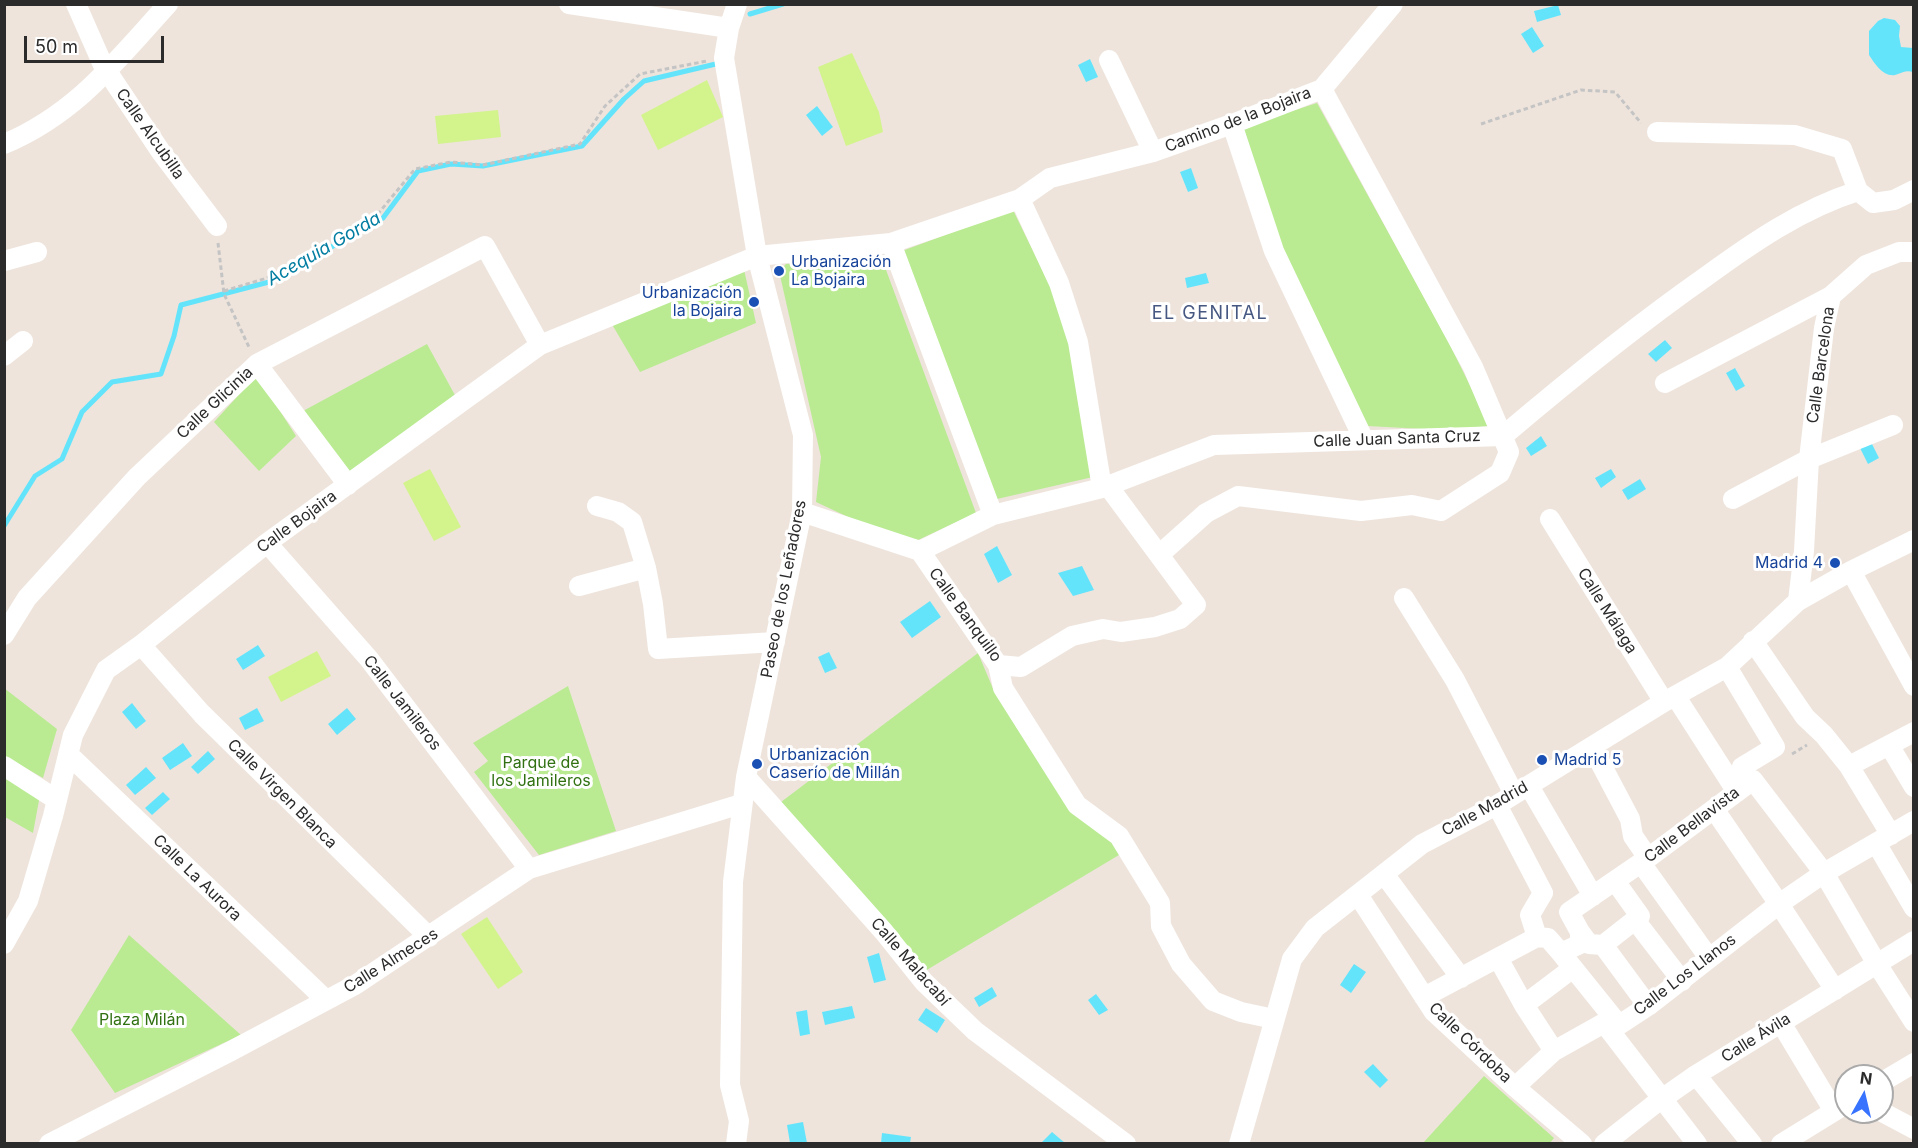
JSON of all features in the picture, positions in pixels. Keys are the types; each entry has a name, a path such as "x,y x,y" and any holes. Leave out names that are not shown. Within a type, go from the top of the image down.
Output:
{"street":[{"name":"Calle Alcubilla","path":"76,4 103,65 161,152 216,226"},
{"path":"4,144 29,133 68,108 108,71 168,4"},
{"path":"568,4 729,28"},
{"name":"Paseo de los Leñadores","path":"736,1143 739,1122 730,1085 733,882 746,777 802,512 803,435 757,256 724,58 729,28 737,4"},
{"name":"Camino de la Bojaira","path":"757,256 891,243 1020,200 1050,178 1153,152 1322,89 1393,4"},
{"name":"Camino de la Bojaira","path":"1108,60 1126,92 1153,152"},
{"name":"Calle Juan Santa Cruz","path":"920,551 993,514 1105,487 1214,445 1503,436 1473,367 1322,89"},
{"path":"1232,124 1274,251 1364,440"},
{"path":"1657,132 1795,135 1842,149 1858,191 1873,203 1894,200 1914,190"},
{"path":"1020,200 1059,283 1078,342 1105,487 1160,555 1206,513 1238,496 1361,511 1412,505 1441,511 1500,473 1509,452 1503,436 1649,316 1764,235 1833,199 1858,191"},
{"path":"891,243 993,514"},
{"name":"Calle Glicinia","path":"4,635 27,598 129,485 257,364 484,246 540,345"},
{"path":"4,261 37,252"},
{"name":"Calle Barcelona","path":"1797,601 1804,550 1809,459 1824,328 1831,296 1866,265 1899,252 1914,252"},
{"name":"Calle Bojaira","path":"4,944 28,901 73,735 106,670 141,645 267,543 540,345 757,256"},
{"path":"1665,382 1831,296"},
{"path":"4,356 23,341"},
{"path":"257,364 348,485"},
{"path":"1733,499 1809,459 1893,425"},
{"path":"597,506 618,512 632,522 646,568 658,649 775,642"},
{"name":"Calle Banquillo","path":"802,512 920,551 998,665 1022,667 1072,636 1102,629 1121,632 1155,627 1180,619 1196,605 1160,555"},
{"name":"Calle Málaga","path":"1551,519 1670,699 1737,792"},
{"name":"Calle Madrid","path":"1239,1143 1292,959 1315,928 1422,844 1497,805 1670,699 1727,667 1797,601 1851,571 1913,541"},
{"name":"Calle Jamileros","path":"267,543 369,659 529,869"},
{"path":"579,586 646,568"},
{"path":"1851,571 1914,686"},
{"path":"1404,598 1522,790 1593,896"},
{"path":"1753,641 1805,717 1824,735 1849,766 1914,908"},
{"name":"Calle Virgen Blanca","path":"141,645 201,714 429,937"},
{"path":"998,665 1003,688 1077,805 1119,836 1160,903 1161,926 1181,964 1214,1001 1241,1012 1274,1019"},
{"path":"1727,667 1775,747 1742,767 1737,792"},
{"path":"1849,766 1914,732"},
{"path":"1889,745 1914,787"},
{"path":"1592,747 1630,819 1634,836 1645,861 1709,958"},
{"name":"Calle La Aurora","path":"68,754 327,1000"},
{"path":"4,766 57,800"},
{"name":"Calle Malacabí","path":"746,777 884,932 932,990 975,1031 1126,1143"},
{"name":"Calle Bellavista","path":"1580,932 1569,912 1645,861 1753,780 1824,873 1914,1022"},
{"name":"Calle Almeces","path":"49,1143 355,985 529,869 741,804"},
{"path":"1497,805 1543,893 1530,915 1537,938"},
{"path":"1714,809 1835,990"},
{"name":"Calle Los Llanos","path":"1515,1087 1554,1051 1648,1006 1779,904 1824,873 1914,821"},
{"path":"1384,874 1461,978"},
{"path":"1580,932 1589,944 1603,945 1640,916 1615,881"},
{"name":"Calle Córdoba","path":"1358,895 1434,1012 1515,1087 1582,1143"},
{"path":"1635,920 1682,981"},
{"path":"1524,1005 1567,961 1580,944 1580,932"},
{"path":"1424,997 1537,938 1548,938 1567,961 1662,1099 1697,1143"},
{"name":"Calle Ávila","path":"1604,1143 1696,1075 1914,941"},
{"path":"1603,945 1648,1006"},
{"path":"1498,958 1524,1005 1554,1051"},
{"path":"1781,1023 1834,1098"},
{"path":"1894,1075 1914,1064"},
{"path":"1696,1075 1752,1143"},
{"path":"1794,1141 1834,1111"},
{"path":"1894,1118 1914,1129"}],"path":[{"path":"224,291 267,278 377,215 415,170 451,162 483,165 580,144 605,106 640,74 724,58"},
{"path":"1481,124 1581,90 1615,92 1645,128 1657,132"},
{"path":"216,226 224,291 257,364"}],"green space":[{"path":"852,53 879,112 883,132 846,146 818,67"},
{"path":"707,80 723,117 658,150 641,115"},
{"path":"1317,103 1447,339 1490,426 1443,430 1367,426 1279,241 1243,127"},
{"path":"498,110 501,137 438,144 435,116"},
{"path":"1013,210 1057,300 1074,352 1093,477 997,499 902,251"},
{"path":"882,259 976,513 918,540 878,531 816,502 821,457 779,271 786,264"},
{"path":"743,265 756,323 640,372 610,321"},
{"path":"427,344 456,397 349,472 303,411"},
{"path":"257,375 296,436 259,471 214,422"},
{"path":"430,469 461,527 434,541 403,483"},
{"path":"317,651 331,676 281,702 268,677"},
{"path":"978,653 994,691 1124,852 925,971 781,802"},
{"name":"Parque de los Jamileros","path":"568,686 616,831 539,855 474,772 488,761 473,743"},
{"path":"4,688 57,729 43,778 5,756"},
{"path":"4,777 40,795 33,833 5,817"},
{"path":"487,917 523,972 498,989 461,934"},
{"name":"Plaza Milán","path":"129,935 241,1035 115,1093 71,1030"},
{"path":"1484,1076 1554,1138 1550,1143 1423,1143"}],"water":[{"path":"1558,5 1561,15 1537,22 1534,11"},
{"path":"1884,18 1895,20 1900,26 1901,47 1913,48 1913,72 1887,74 1869,55 1869,31"},
{"path":"1532,27 1544,46 1533,53 1521,34"},
{"path":"1090,59 1098,77 1086,82 1078,65"},
{"path":"817,106 833,127 822,136 806,115"},
{"path":"1191,168 1198,188 1188,192 1180,172"},
{"path":"1206,273 1209,283 1187,288 1185,278"},
{"path":"1665,340 1672,348 1656,362 1648,354"},
{"path":"1735,368 1745,386 1736,391 1726,373"},
{"path":"1541,436 1547,446 1531,456 1526,448"},
{"path":"1871,442 1879,458 1868,464 1860,448"},
{"path":"1611,469 1616,477 1601,488 1595,478"},
{"path":"1640,479 1646,489 1628,500 1622,490"},
{"path":"997,546 1012,575 998,583 984,554"},
{"path":"1082,566 1094,590 1073,596 1058,573"},
{"path":"930,601 941,617 912,638 900,622"},
{"path":"258,645 265,656 243,670 236,659"},
{"path":"829,652 837,668 825,673 818,657"},
{"path":"132,703 146,721 136,729 122,712"},
{"path":"257,708 264,721 245,730 239,718"},
{"path":"347,708 356,719 337,735 328,724"},
{"path":"183,743 192,756 170,770 162,758"},
{"path":"208,751 215,759 198,774 191,767"},
{"path":"146,767 156,778 135,795 126,785"},
{"path":"163,792 170,799 152,815 145,808"},
{"path":"879,953 886,980 874,983 867,957"},
{"path":"1354,964 1366,972 1351,993 1340,985"},
{"path":"992,987 997,996 979,1007 974,998"},
{"path":"1096,994 1108,1010 1099,1015 1088,1000"},
{"path":"852,1006 855,1018 825,1025 822,1012"},
{"path":"926,1008 945,1020 937,1033 918,1020"},
{"path":"807,1010 810,1034 800,1036 796,1012"},
{"path":"1373,1064 1388,1080 1380,1088 1364,1072"},
{"path":"803,1122 807,1143 790,1143 787,1125"},
{"path":"1052,1132 1065,1143 1041,1143"},
{"path":"882,1133 911,1137 910,1143 881,1143"}],"waterway":[{"name":"Acequia Gorda","path":"750,14 783,4"},
{"name":"Acequia Gorda","path":"4,526 35,476 62,459 82,412 112,382 161,374 174,336 181,305 269,282 383,218 418,171 451,164 483,166 582,146 624,99 644,81 720,63"}],"place":[{"name":"Urbanización La Bojaira","path":"779,271"},
{"name":"Urbanización la Bojaira","path":"754,302"},
{"name":"Madrid 4","path":"1835,563"},
{"name":"Madrid 5","path":"1542,760"},
{"name":"Urbanización Caserío de Millán","path":"757,764"}],"district":[{"name":"EL GENITAL","path":"1210,314"}]}
